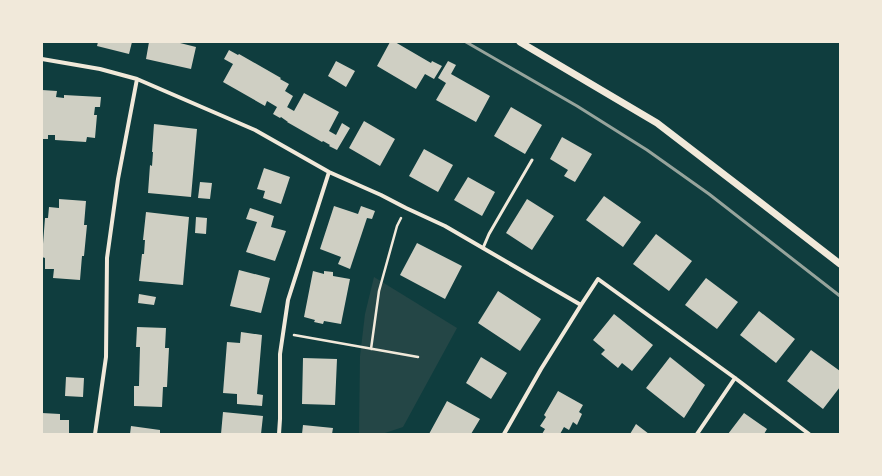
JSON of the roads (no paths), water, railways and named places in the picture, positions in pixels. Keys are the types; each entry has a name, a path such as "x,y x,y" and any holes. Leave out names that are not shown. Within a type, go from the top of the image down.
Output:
{"street":[{"path":"520,42 656,123 840,264"},
{"path":"42,59 100,69 137,79 255,130 329,172 381,194 406,208 446,226 581,305"},
{"path":"95,434 106,358 107,258 118,179 137,79"},
{"path":"279,434 280,354 288,300 329,172"},
{"path":"504,434 541,369 598,279 735,378 809,434"},
{"path":"697,434 735,378"}],"lane":[{"path":"483,248 489,234 532,160"}],"railway":[{"path":"466,42 577,106 647,150 709,194 840,296"}]}
